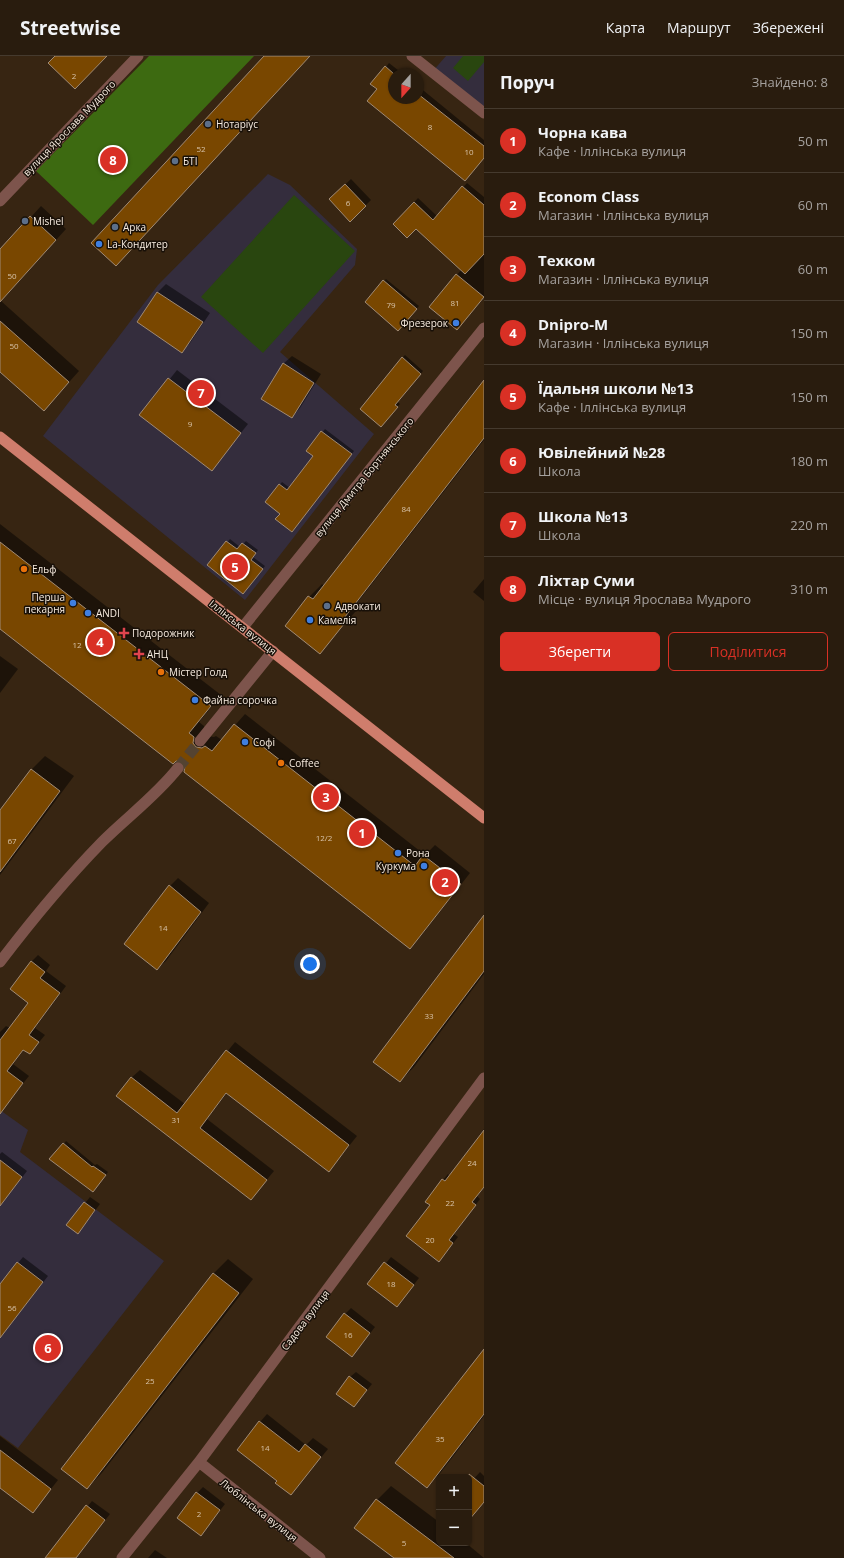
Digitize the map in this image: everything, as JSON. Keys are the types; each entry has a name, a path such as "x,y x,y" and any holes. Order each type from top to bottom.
{"main road":[{"name":"Іллінська вулиця","path":"0,437 274,651 484,818"}],"street":[{"name":"вулиця Ярослава Мудрого","path":"0,201 138,56"},
{"path":"412,56 484,113"},
{"name":"вулиця Дмитра Бортнянського","path":"243,627 484,328"},
{"path":"200,741 274,651"},
{"path":"0,962 36,914 87,858 102,842 165,785 178,768"},
{"name":"Садова вулиця","path":"122,1558 199,1462 484,1078"},
{"name":"Люблінська вулиця","path":"199,1462 320,1558"}],"shaded area":[{"path":"446,56 484,56 484,112 432,72"},
{"path":"268,174 290,185 357,249 355,265 280,352 374,434 245,600 43,436 158,285"},
{"path":"0,1110 28,1130 20,1152 164,1261 18,1448 0,1435"}],"green space":[{"path":"149,56 254,56 93,225 36,171"},
{"path":"463,56 484,56 484,62 468,81 453,68"},
{"path":"294,195 355,251 263,353 201,297"}],"building":[{"path":"55,56 107,56 75,89 48,63"},
{"path":"264,56 310,56 116,266 91,243"},
{"path":"385,66 388,69 388,104 424,104 424,99 484,146 484,158 465,181 367,101 377,89 370,84"},
{"path":"345,184 366,206 350,222 329,199"},
{"path":"462,186 484,205 484,254 465,274 416,229 407,238 393,224 414,202 433,220"},
{"path":"30,216 56,240 0,302 0,249"},
{"path":"456,274 484,297 457,330 429,307"},
{"path":"383,280 417,309 398,331 365,302"},
{"path":"157,292 203,322 182,353 137,322"},
{"path":"0,321 69,382 44,411 0,372"},
{"path":"402,357 421,374 395,405 398,407 381,427 360,409"},
{"path":"283,363 314,383 292,418 261,399"},
{"path":"168,378 241,433 212,471 139,415"},
{"path":"484,380 484,438 341,622 344,624 320,654 285,626 308,596 313,599"},
{"path":"321,431 352,454 292,532 275,519 280,514 265,502 279,484 287,490 313,456 306,451"},
{"path":"226,541 237,549 242,543 256,553 251,560 263,569 243,594 207,565"},
{"path":"0,542 211,706 189,733 194,737 193,743 196,747 202,748 205,746 212,751 234,724 415,866 423,855 461,884 410,949 184,772 185,766 182,762 176,761 173,764 0,629"},
{"path":"31,769 60,791 0,872 0,810"},
{"path":"169,885 201,912 157,970 124,944"},
{"path":"484,915 484,971 400,1082 373,1062"},
{"path":"31,961 45,972 40,978 60,993 29,1035 39,1042 30,1054 23,1050 7,1071 23,1083 0,1114 0,1040 28,1003 10,989"},
{"path":"226,1050 349,1145 329,1172 226,1093 200,1128 267,1180 251,1200 116,1096 131,1077 177,1113"},
{"path":"484,1130 484,1187 472,1202 476,1205 449,1240 453,1243 439,1262 406,1236 430,1205 425,1202 442,1179 445,1181"},
{"path":"63,1143 92,1167 93,1166 106,1175 93,1192 49,1159"},
{"path":"0,1160 22,1177 0,1206"},
{"path":"84,1202 95,1210 78,1234 66,1225"},
{"path":"17,1262 43,1282 0,1338 0,1284"},
{"path":"384,1262 414,1285 397,1307 367,1284"},
{"path":"213,1273 239,1293 87,1489 61,1469"},
{"path":"344,1313 370,1333 352,1357 326,1337"},
{"path":"484,1349 484,1414 438,1474 436,1474 436,1476 427,1488 395,1463"},
{"path":"349,1376 367,1390 354,1407 336,1394"},
{"path":"259,1421 299,1452 305,1444 321,1457 291,1495 275,1483 277,1481 237,1450"},
{"path":"0,1450 51,1489 33,1513 0,1488"},
{"path":"472,1476 484,1486 484,1502 472,1516"},
{"path":"196,1492 220,1510 201,1536 177,1518"},
{"path":"376,1499 436,1544 436,1546 454,1558 394,1558 354,1528"},
{"path":"86,1505 105,1520 76,1558 45,1558"}],"tunnel":[{"path":"178,768 200,741"}],"place":[{"name":"Нотаріус","path":"208,124"},
{"name":"Ліхтар Суми","path":"113,160"},
{"name":"БТІ","path":"175,161"},
{"name":"Mishel","path":"25,221"},
{"name":"Арка","path":"115,227"},
{"name":"La-Кондитер","path":"99,244"},
{"name":"Фрезерок","path":"456,323"},
{"name":"Школа №13","path":"201,393"},
{"name":"Їдальня школи №13","path":"235,567"},
{"name":"Ельф","path":"24,569"},
{"name":"Перша пекарня","path":"73,603"},
{"name":"Адвокати","path":"327,606"},
{"name":"ANDI","path":"88,613"},
{"name":"Камелія","path":"310,620"},
{"name":"Подорожник","path":"124,633"},
{"name":"Dnipro-M","path":"100,642"},
{"name":"АНЦ","path":"139,654"},
{"name":"Містер Голд","path":"161,672"},
{"name":"Файна сорочка","path":"195,700"},
{"name":"Софі","path":"245,742"},
{"name":"Coffee","path":"281,763"},
{"name":"Техком","path":"326,797"},
{"name":"Чорна кава","path":"362,833"},
{"name":"Рона","path":"398,853"},
{"name":"Куркума","path":"424,866"},
{"name":"Econom Class","path":"445,882"},
{"name":"Ювілейний №28","path":"48,1348"}]}
